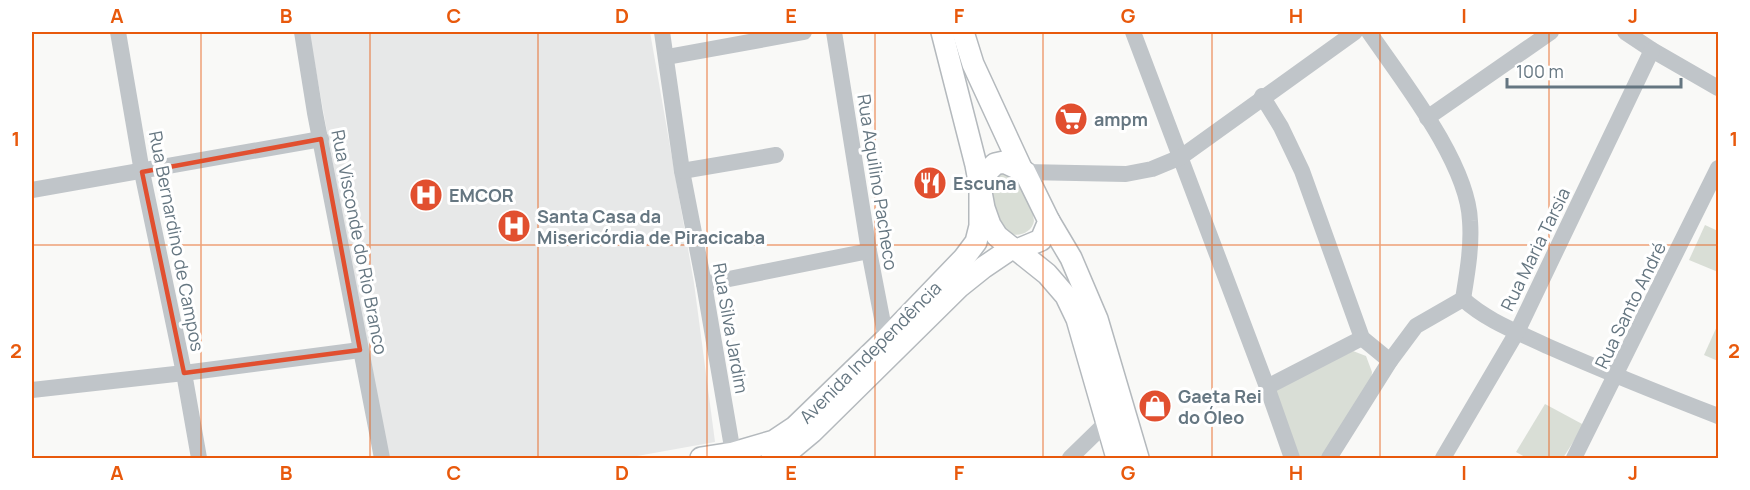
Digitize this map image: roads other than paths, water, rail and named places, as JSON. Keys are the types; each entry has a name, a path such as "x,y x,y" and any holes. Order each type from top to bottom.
{"main road":[{"name":"Avenida Independência","path":"701,459 733,453 774,441 795,427 886,339 964,258 976,242 980,226 980,184 942,32"},
{"path":"963,32 973,64 1049,221 1071,258 1097,318 1138,459"},
{"path":"1024,171 1004,162 995,164 980,184 990,225 997,236 1047,274 1066,296 1077,319 1117,459"},
{"path":"1015,249 1041,240 1049,221"},
{"name":"Avenida Independência","path":"772,459 788,452 812,432 959,287 984,267 1015,249"}],"street":[{"name":"Rua Bernardino de Campos","path":"118,32 142,172 184,373 199,459"},
{"name":"Rua Visconde do Rio Branco","path":"302,32 315,112 382,459"},
{"name":"Rua Silva Jardim","path":"662,32 682,171 733,453"},
{"path":"667,57 804,32"},
{"name":"Rua Aquilino Pacheco","path":"834,32 869,251 886,339"},
{"path":"1133,32 1292,459"},
{"path":"1024,171 1126,174 1152,169 1181,157 1355,32"},
{"path":"1329,459 1390,361 1416,327 1463,299 1469,266 1470,219 1461,177 1427,118 1369,32"},
{"path":"1427,118 1551,32"},
{"path":"1625,32 1719,88"},
{"name":"Rua Maria Tarsia","path":"1443,459 1517,332 1652,50"},
{"path":"1263,96 1302,171 1362,338 1390,361"},
{"path":"32,190 321,139"},
{"path":"682,171 776,154"},
{"name":"Rua Santo André","path":"1574,459 1719,168"},
{"path":"704,284 869,251"},
{"path":"1463,299 1478,313 1517,332 1616,377 1719,416"},
{"path":"1267,387 1362,338"},
{"path":"32,390 360,350"},
{"path":"1070,459 1107,422"}],"place":[{"name":"ampm","path":"1071,119"},
{"name":"Escuna","path":"930,183"},
{"name":"EMCOR","path":"426,195"},
{"name":"Santa Casa da Misericórdia de Piracicaba","path":"514,226"},
{"name":"Gaeta Rei do Óleo","path":"1155,406"}]}
